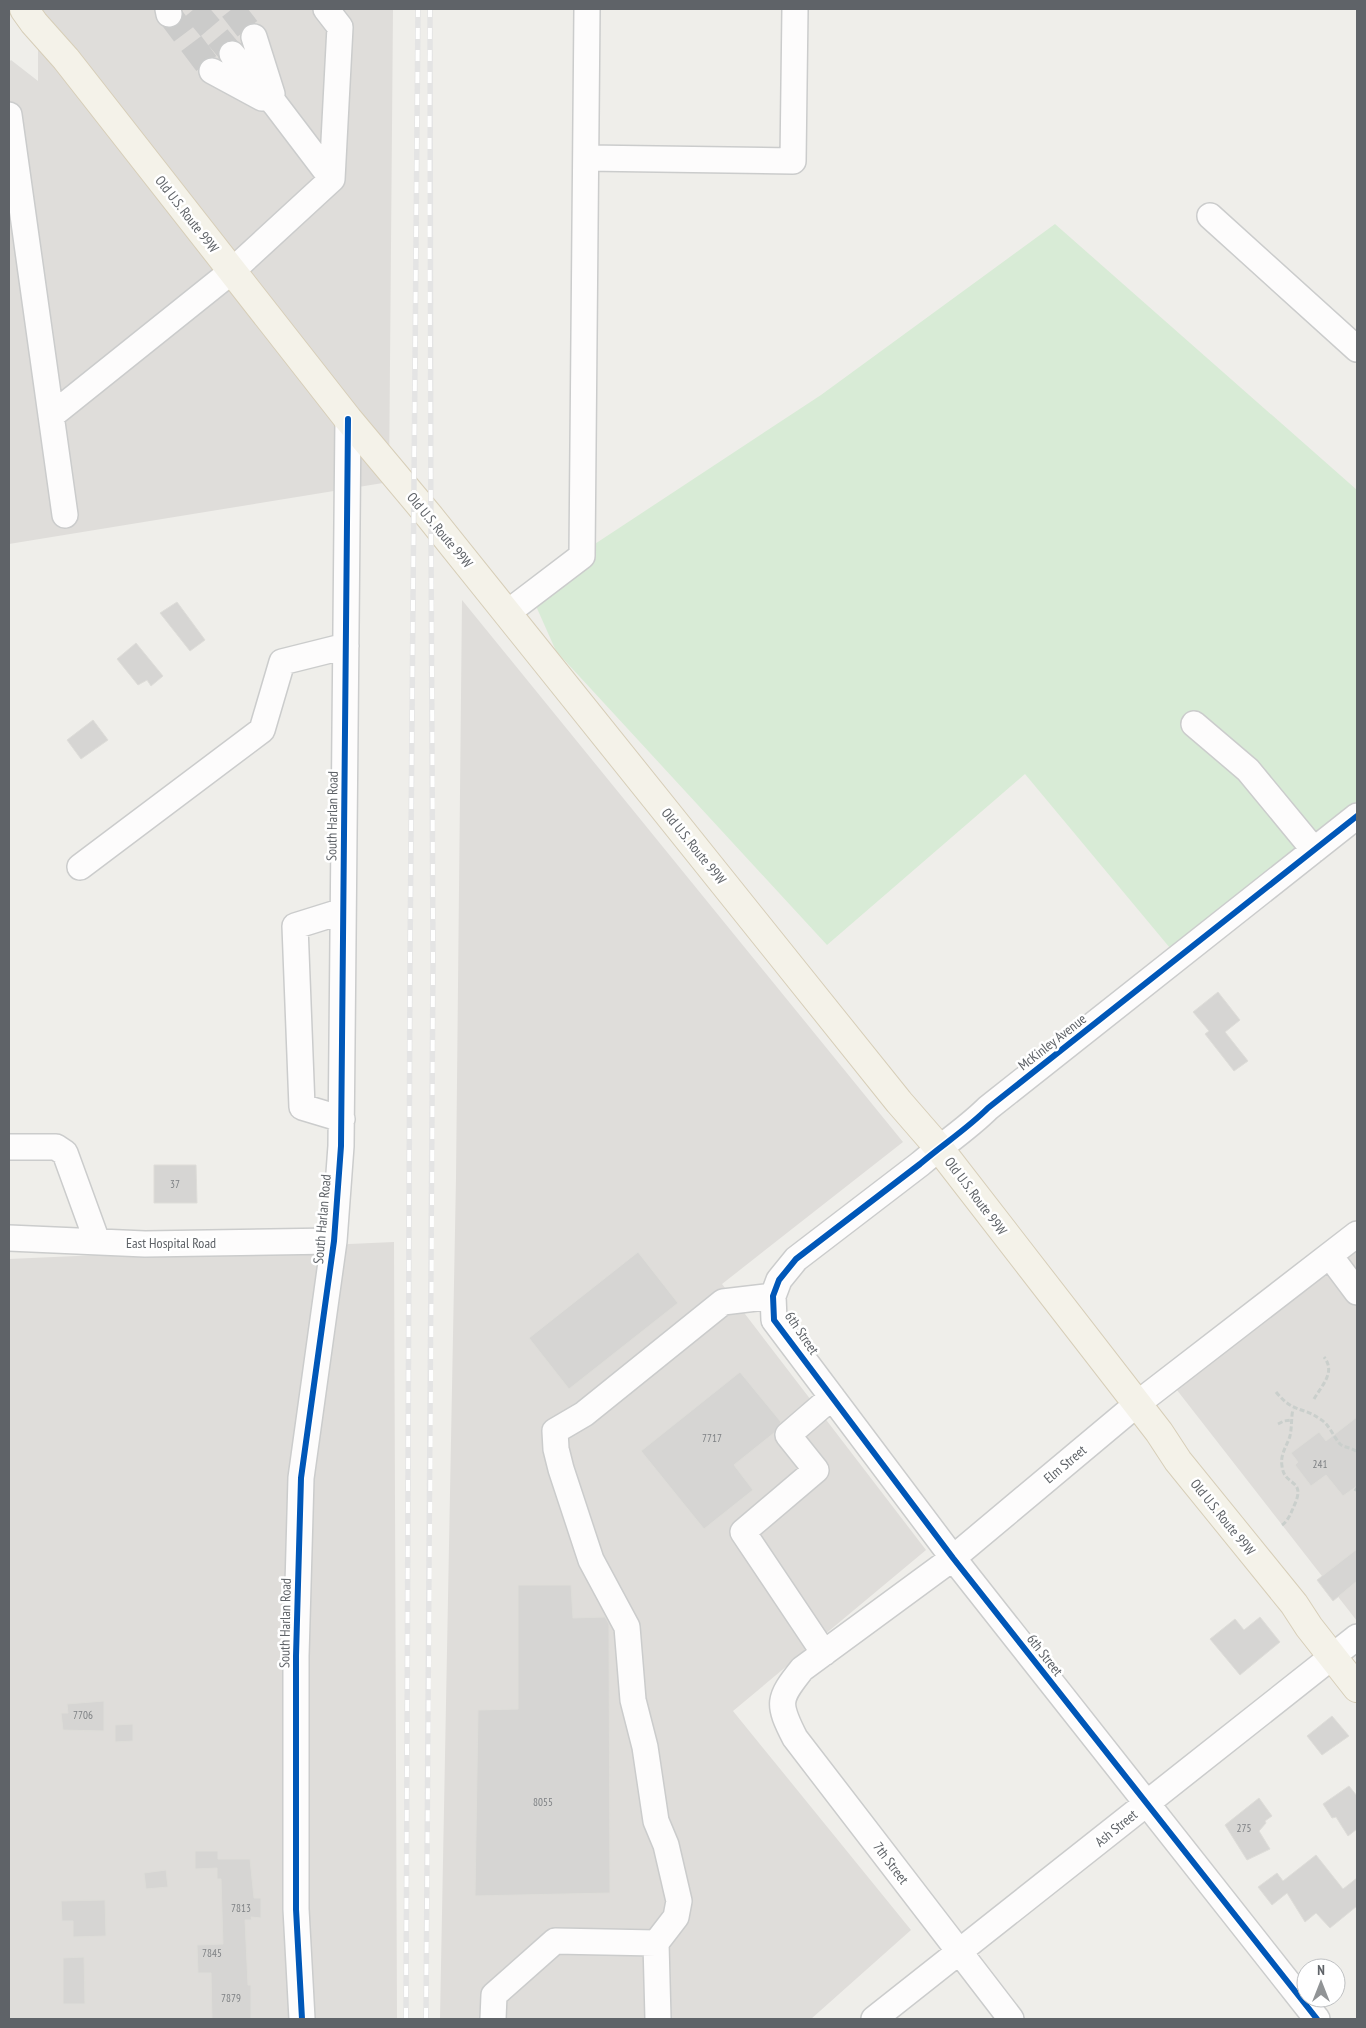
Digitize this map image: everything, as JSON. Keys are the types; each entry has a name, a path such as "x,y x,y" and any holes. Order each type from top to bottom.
{"main road":[{"name":"Old U.S. Route 99W","path":"23,14 66,60 348,419 430,517 898,1102 939,1148 1159,1432 1178,1461 1294,1604 1309,1628 1357,1688"}],"street":[{"path":"51,416 232,271 332,179 340,27 326,9"},
{"path":"507,613 582,556 587,9"},
{"path":"586,158 793,161 795,9"},
{"path":"254,37 275,104"},
{"path":"232,54 275,104 332,179"},
{"path":"212,71 275,104"},
{"path":"9,115 65,516"},
{"path":"1210,216 1357,349"},
{"name":"South Harlan Road","path":"302,2019 296,1909 296,1656 301,1478 334,1242 342,1119 348,419"},
{"path":"80,867 262,730 282,662 346,646"},
{"path":"1194,724 1248,770 1314,850"},
{"name":"McKinley Avenue","path":"773,1296 779,1280 796,1259 968,1127 988,1108 1357,816"},
{"path":"342,1119 302,1107 295,926 343,912"},
{"path":"9,1147 56,1147 65,1153 97,1242"},
{"name":"Elm Street","path":"782,1701 785,1691 802,1670 952,1558 1137,1404 1357,1234"},
{"name":"East Hospital Road","path":"9,1238 145,1244 334,1242"},
{"path":"1330,1256 1357,1292"},
{"path":"658,2019 656,1943 676,1917 679,1901 666,1845 656,1821 645,1747 633,1700 627,1628 591,1560 561,1470 556,1449 555,1431 584,1414 723,1302 773,1296"},
{"name":"6th Street","path":"773,1296 774,1320 952,1558 1318,2019"},
{"path":"824,1653 743,1532 816,1470 788,1435 832,1397"},
{"name":"Ash Street","path":"890,2019 962,1957 1335,1660 1357,1637"},
{"name":"7th Street","path":"782,1701 785,1719 795,1738 1011,2019"},
{"path":"493,2019 494,1995 555,1941 656,1943"},
{"name":"Ash Street","path":"874,2019 962,1957"}],"path":[{"path":"1314,1399 1329,1372 1329,1365 1324,1357"},
{"path":"1276,1392 1284,1402 1319,1418 1341,1446 1355,1449 1357,1452"},
{"path":"1282,1526 1290,1516 1299,1494 1299,1490 1287,1477 1282,1467 1294,1408"},
{"path":"1278,1424 1291,1420"}],"shaded area":[{"path":"38,9 393,9 389,482 9,544 9,62 11,60 38,81"},
{"path":"462,600 903,1142 722,1284 926,1550 733,1711 911,1930 811,2019 440,2019 456,1178"},
{"path":"1357,1228 1357,1621 1166,1376"},
{"path":"394,1242 397,2019 9,2019 9,1259"}],"green space":[{"path":"1055,224 1357,490 1357,801 1170,948 1025,774 827,945 556,651 528,588 821,395"}],"building":[{"path":"177,602 205,640 190,651 160,613"},
{"path":"136,643 163,676 151,686 147,680 138,685 117,659"},
{"path":"93,720 108,740 81,759 67,740"},
{"path":"1218,992 1240,1020 1225,1032 1248,1061 1234,1071 1205,1034 1209,1031 1193,1012"},
{"path":"154,1165 196,1165 197,1203 154,1203"},
{"path":"638,1252 678,1303 569,1389 529,1338"},
{"path":"740,1372 781,1422 774,1433 734,1465 753,1490 704,1529 641,1451"},
{"path":"1357,1417 1357,1486 1343,1496 1326,1475 1311,1486 1295,1465 1298,1462 1291,1453 1319,1432 1326,1441"},
{"path":"1357,1549 1357,1581 1333,1601 1317,1580"},
{"path":"518,1585 571,1585 573,1618 605,1617 609,1624 610,1893 475,1896 478,1710 518,1709"},
{"path":"1260,1617 1280,1642 1240,1675 1210,1639 1235,1619 1244,1630"},
{"path":"104,1701 104,1731 63,1730 61,1713 68,1713 67,1704"},
{"path":"1332,1716 1349,1736 1322,1755 1307,1736"},
{"path":"133,1724 133,1741 115,1742 115,1725"},
{"path":"1349,1786 1357,1796 1357,1829 1348,1836 1336,1817 1332,1818 1323,1804"},
{"path":"1259,1798 1272,1816 1265,1821 1266,1823 1259,1831 1270,1849 1247,1860 1225,1825"},
{"path":"195,1851 218,1851 218,1859 250,1859 254,1898 261,1898 261,1918 251,1917 252,1920 245,1920 248,1985 251,1985 251,2019 212,2019 211,1973 198,1973 197,1945 223,1944 221,1879 217,1879 217,1868 195,1869"},
{"path":"1316,1855 1343,1889 1357,1878 1357,1906 1330,1928 1316,1913 1305,1922 1287,1893 1272,1905 1258,1887 1277,1873 1283,1881"},
{"path":"166,1870 168,1887 146,1889 144,1873"},
{"path":"105,1900 106,1936 73,1937 73,1921 62,1921 61,1901"},
{"path":"84,1957 85,2004 63,2004 63,1958"}],"tunnel":[{"path":"194,9 232,54"},
{"path":"232,9 254,37"},
{"path":"169,14 212,71"}],"railway":[{"path":"406,2019 410,956 418,9"},
{"path":"426,2019 433,958 430,9"}],"cycle path":[{"path":"302,2019 296,1909 296,1656 301,1478 334,1241 341,1146 348,419"},
{"path":"1317,2019 953,1558 774,1320 773,1296 779,1280 796,1259 972,1123 988,1108 1357,816"}]}
